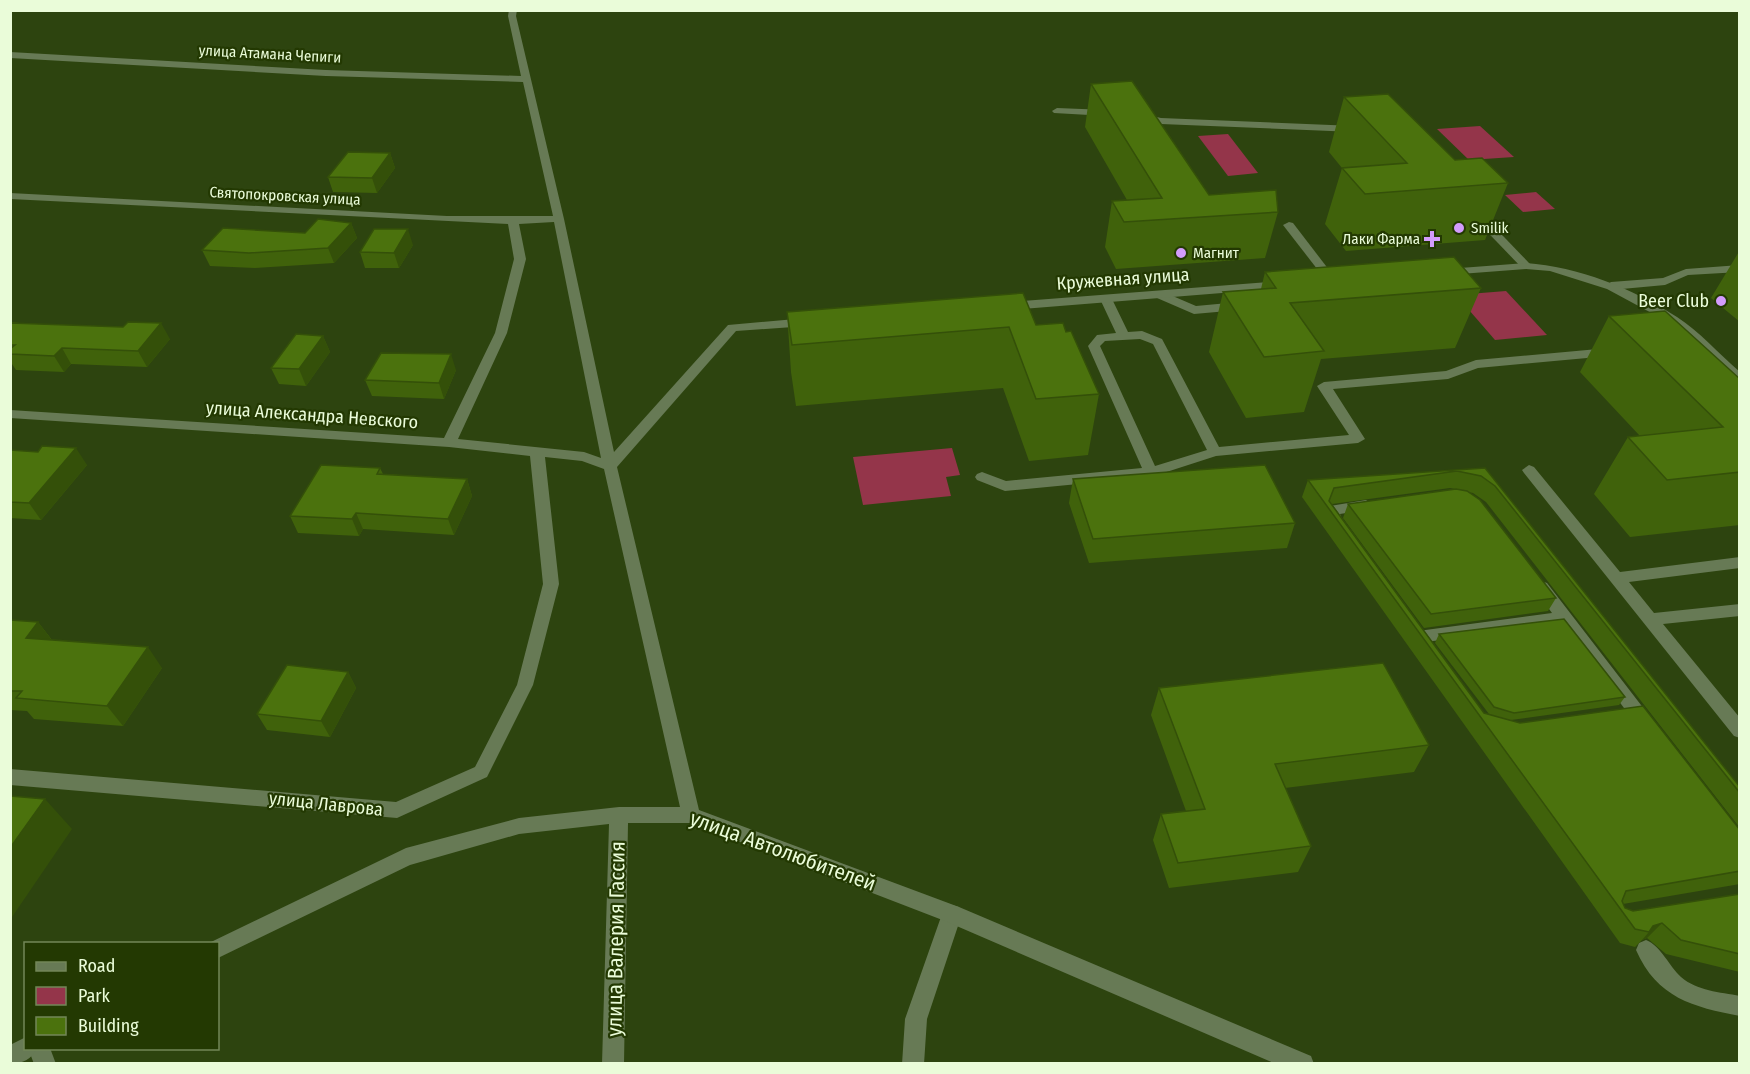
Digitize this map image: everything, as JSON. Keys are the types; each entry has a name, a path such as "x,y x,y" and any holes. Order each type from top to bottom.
{"street":[{"path":"513,10 512,16 559,219 610,466 691,815"},
{"name":"улица Атамана Чепиги","path":"10,55 326,73 528,79"},
{"path":"1057,111 1125,114 1161,122 1366,130"},
{"name":"Святопокровская улица","path":"10,196 513,221 559,219"},
{"path":"1470,208 1526,266"},
{"path":"449,443 501,333 520,259 513,221"},
{"path":"1288,225 1332,281"},
{"path":"1437,273 1526,266 1551,268 1611,286 1674,320 1740,379"},
{"path":"1611,286 1665,281 1686,272 1740,268"},
{"name":"Кружевная улица","path":"994,308 1298,284"},
{"path":"1161,295 1194,310 1253,305"},
{"path":"1106,299 1124,337"},
{"path":"610,466 732,328 815,321"},
{"path":"1151,472 1094,346 1101,338 1142,335 1158,342 1215,452"},
{"path":"1678,346 1701,343"},
{"path":"982,477 1005,486 1151,472 1215,452 1358,439 1324,386 1448,375 1476,364 1621,351"},
{"name":"улица Александра Невского","path":"10,414 449,443 584,457 610,466"},
{"name":"улица Лаврова","path":"10,777 397,810 481,772 525,685 551,584 537,452"},
{"path":"1529,470 1740,730"},
{"path":"1350,544 1332,516 1335,510 1385,503"},
{"path":"1617,578 1740,562"},
{"path":"1529,572 1657,739"},
{"path":"1651,619 1740,610"},
{"path":"1432,656 1415,632 1564,618"},
{"path":"1614,715 1636,712"},
{"name":"улица Автолюбителей","path":"219,949 406,857 519,826 619,815 691,815 952,914 1303,1064"},
{"name":"улица Валерия Гассия","path":"613,1064 619,815"},
{"path":"913,1064 915,1020 952,914"},
{"path":"1646,950 1668,981 1682,993 1740,1006"},
{"path":"10,1057 24,1049"}],"green space":[{"path":"1480,126 1514,157 1469,160 1437,129"},
{"path":"1228,134 1258,173 1228,176 1198,136"},
{"path":"1536,192 1555,209 1523,212 1505,195"},
{"path":"1506,291 1547,335 1495,340 1456,295"},
{"path":"952,448 960,475 946,477 951,496 863,505 853,457"}],"building":[{"path":"1132,81 1209,195 1276,190 1278,212 1124,222 1112,201 1162,198 1091,84"},
{"path":"1388,94 1455,160 1482,158 1508,183 1365,194 1342,168 1407,163 1344,97"},
{"path":"348,152 390,153 372,178 328,177"},
{"path":"318,219 351,223 328,248 249,253 202,250 223,228 305,233"},
{"path":"374,229 408,229 394,253 360,252"},
{"path":"1454,257 1481,288 1290,303 1324,351 1264,357 1223,292 1276,288 1265,272"},
{"path":"1023,293 1036,325 1063,323 1066,332 1071,331 1099,394 1036,399 1009,327 792,345 787,312"},
{"path":"1665,311 1740,379 1740,472 1667,480 1628,437 1723,427 1609,316"},
{"path":"128,322 161,323 138,351 62,348 54,356 10,354 10,349 15,345 10,345 10,323 123,327"},
{"path":"296,334 323,336 299,369 271,368"},
{"path":"381,353 451,354 439,383 365,380"},
{"path":"42,446 76,448 29,503 10,502 10,450 38,452"},
{"path":"321,465 380,468 377,474 467,479 448,519 356,513 352,519 290,516"},
{"path":"1265,465 1295,523 1093,539 1073,479"},
{"path":"1485,468 1740,787 1740,793 1495,486 1481,476 1457,471 1334,488 1329,501 1484,713 1520,723 1643,706 1740,830 1740,871 1626,891 1622,901 1625,908 1633,911 1740,894 1740,954 1681,940 1662,923 1653,926 1649,932 1635,929 1308,480"},
{"path":"1456,489 1467,491 1480,500 1556,598 1431,614 1348,504"},
{"path":"1564,619 1625,697 1514,713 1494,707 1439,634"},
{"path":"10,620 38,622 26,638 148,647 107,706 16,698 22,691 10,691"},
{"path":"1383,663 1429,745 1275,764 1311,846 1178,863 1161,814 1205,809 1159,688"},
{"path":"287,665 348,672 321,721 257,714"},
{"path":"10,796 45,799 10,848"}],"place":[{"name":"Smilik","path":"1459,228"},
{"name":"Лаки Фарма","path":"1432,239"},
{"name":"Магнит","path":"1181,253"},
{"name":"Beer Club","path":"1721,301"}]}
